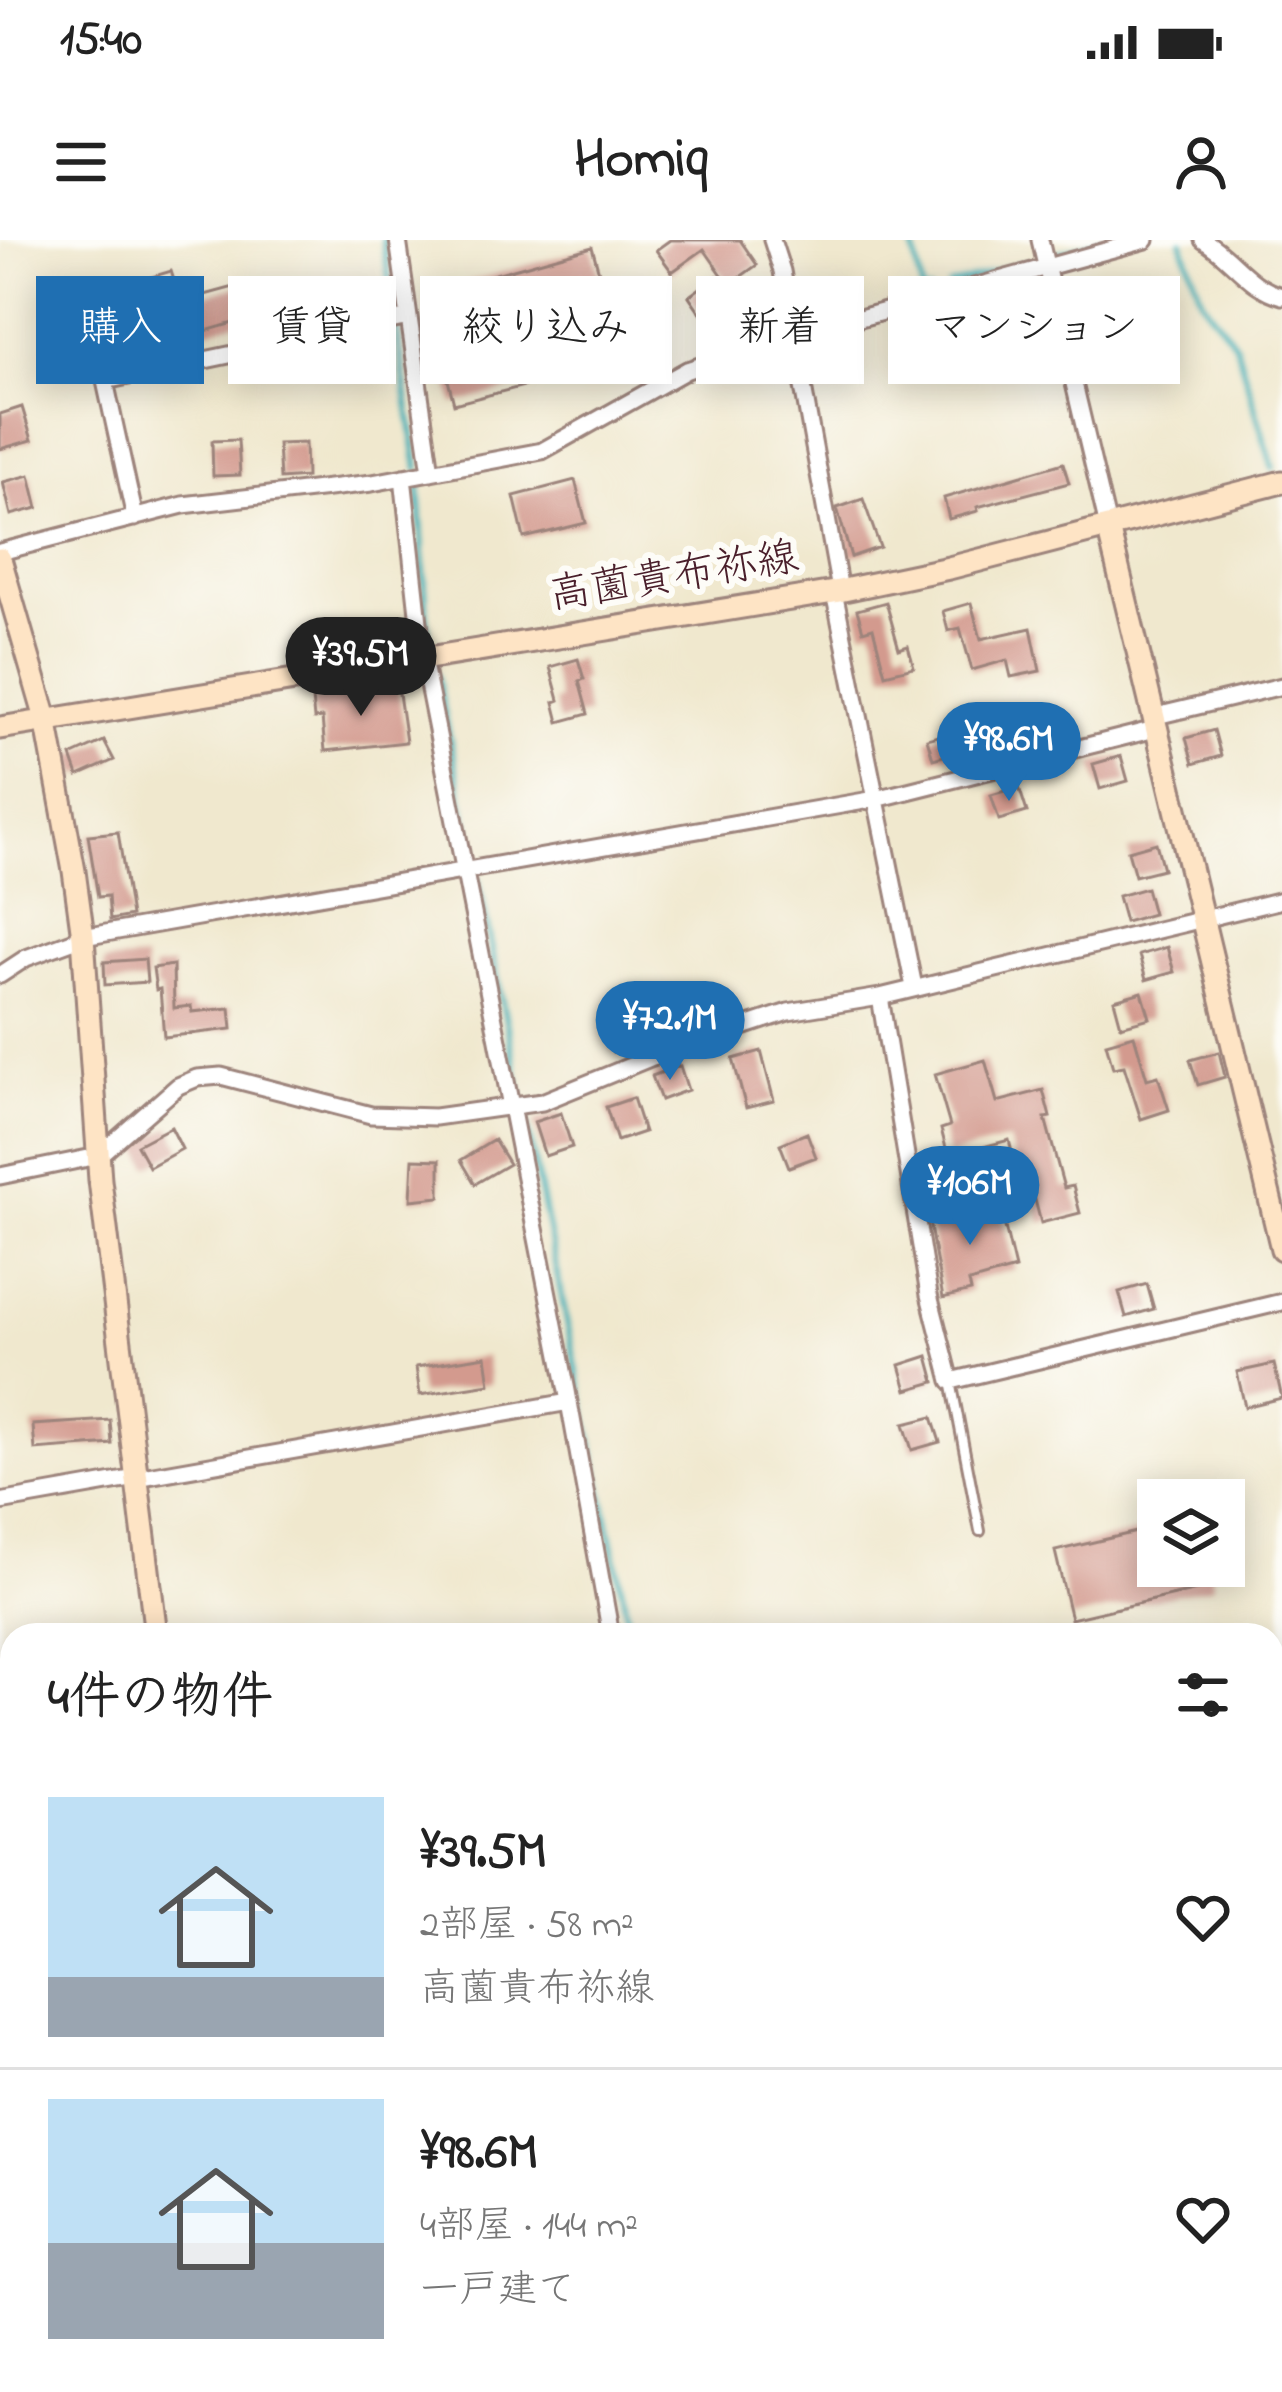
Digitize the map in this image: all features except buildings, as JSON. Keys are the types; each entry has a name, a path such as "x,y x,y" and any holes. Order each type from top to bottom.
{"street":[{"path":"398,240 400,319 431,472"},
{"path":"772,240 780,276"},
{"path":"1040,240 1282,1249"},
{"path":"864,316 1146,240"},
{"path":"1203,240 1222,251 1258,288 1282,296"},
{"path":"135,518 105,381 400,319"},
{"path":"155,1623 98,1156 83,937 46,719 1,564 183,506 403,477 542,451 696,367"},
{"path":"802,384 914,987"},
{"path":"403,477 423,659 608,1623"},
{"name":"高薗貴布祢線","path":"0,728 837,591 949,568 1282,482"},
{"path":"0,975 26,958 83,937 876,799 1282,686"},
{"path":"0,1176 98,1156 178,1086 197,1078 221,1076 371,1115 435,1117 542,1102 650,1058 788,1012 880,997 1282,900"},
{"path":"880,997 929,1295 951,1382 1282,1302"},
{"path":"0,1502 569,1402"}],"lane":[{"path":"951,1382 980,1531"}],"waterway":[{"path":"383,240 418,469"},
{"path":"912,240 919,276"},
{"path":"1057,253 1106,240"},
{"path":"1182,242 1202,300 1236,345 1273,468"},
{"path":"982,276 1028,262"},
{"path":"419,484 428,638"},
{"path":"437,676 474,860"},
{"path":"478,880 521,1097"},
{"path":"525,1117 629,1623"}]}
